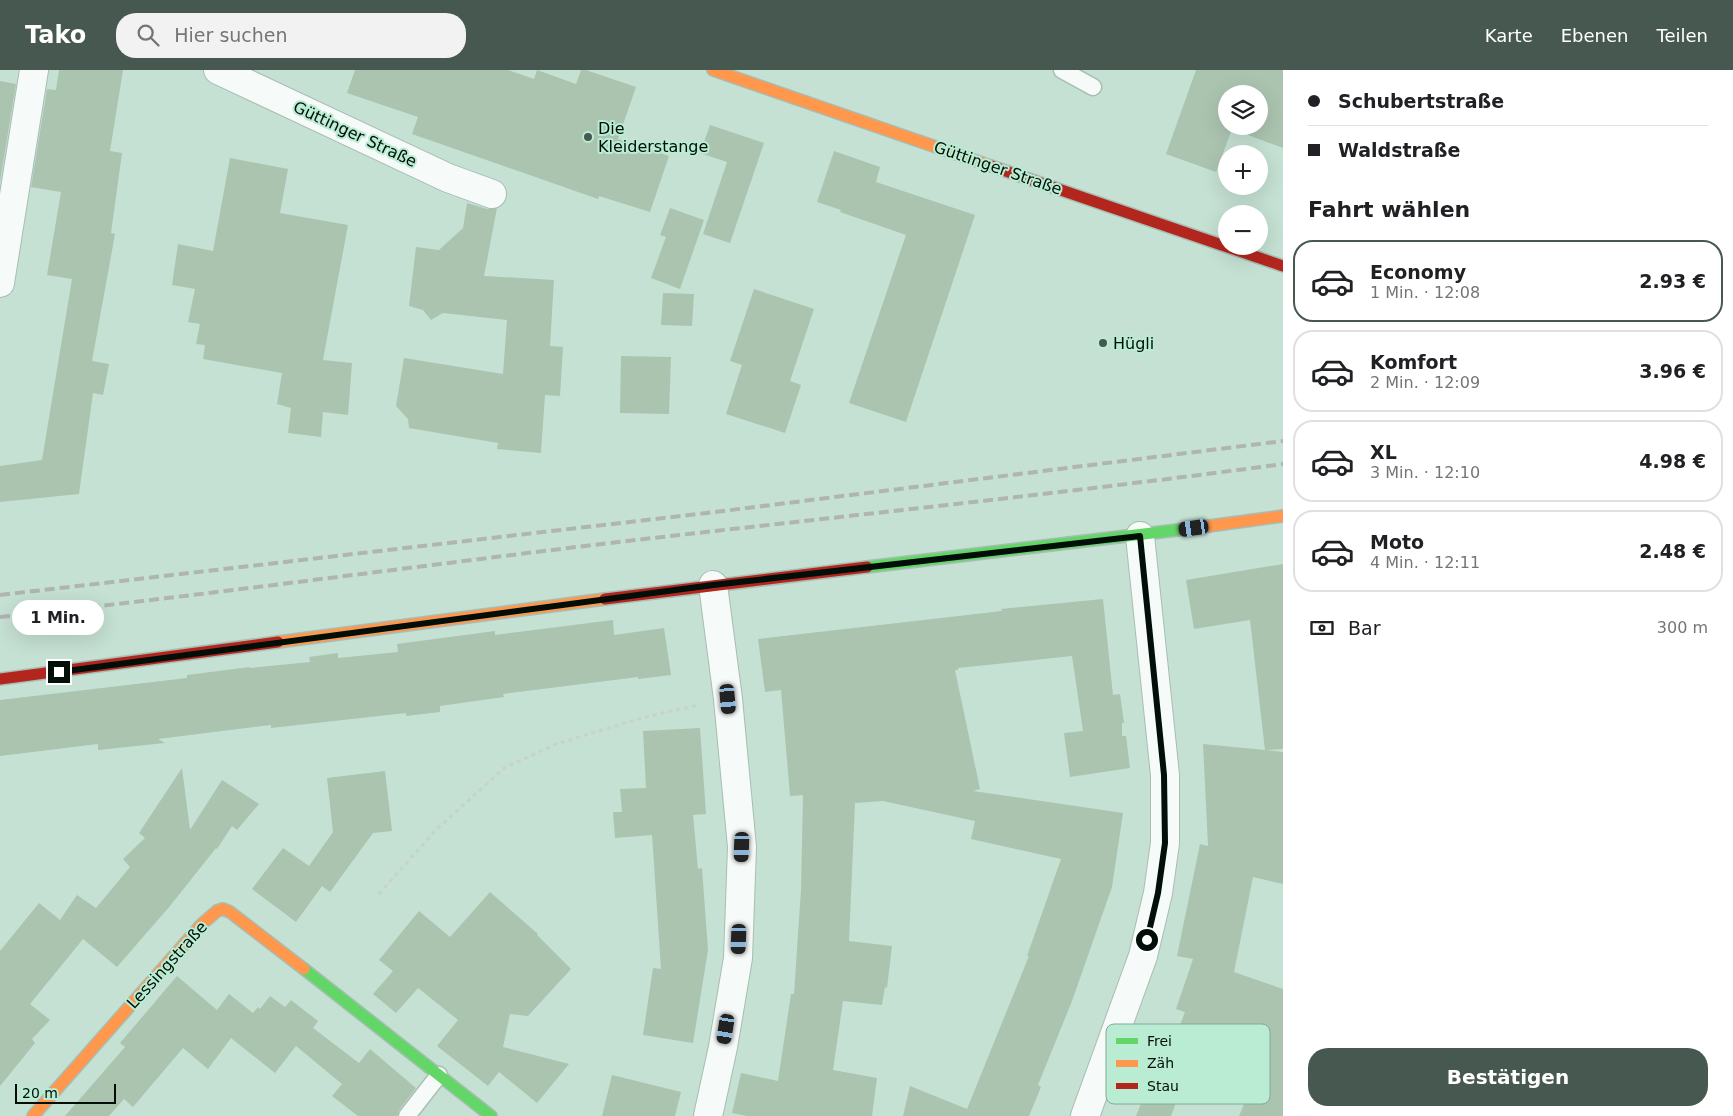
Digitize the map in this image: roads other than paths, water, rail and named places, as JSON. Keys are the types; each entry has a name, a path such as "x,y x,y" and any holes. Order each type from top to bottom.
{"street":[{"path":"0,283 34,70"},
{"name":"Güttinger Straße","path":"218,70 448,178 492,194"},
{"name":"Güttinger Straße","path":"713,70 1283,266"},
{"path":"0,679 713,585 1140,536 1283,516"},
{"path":"1118,1024 1143,956 1158,893 1165,843 1164,775 1140,536"},
{"path":"708,1116 724,1047 738,958 742,847 728,699 713,585"},
{"name":"Lessingstraße","path":"33,1116 203,924 223,909 237,916 491,1116"},
{"path":"1085,1116 1106,1058"}],"lane":[{"path":"1062,70 1093,87"},
{"path":"407,1116 439,1075"}],"railway":[{"path":"0,595 707,513 1283,441"},
{"path":"0,617 1283,464"}],"place":[{"name":"Die Kleiderstange","path":"588,137"},
{"name":"Hügli","path":"1103,343"}]}
